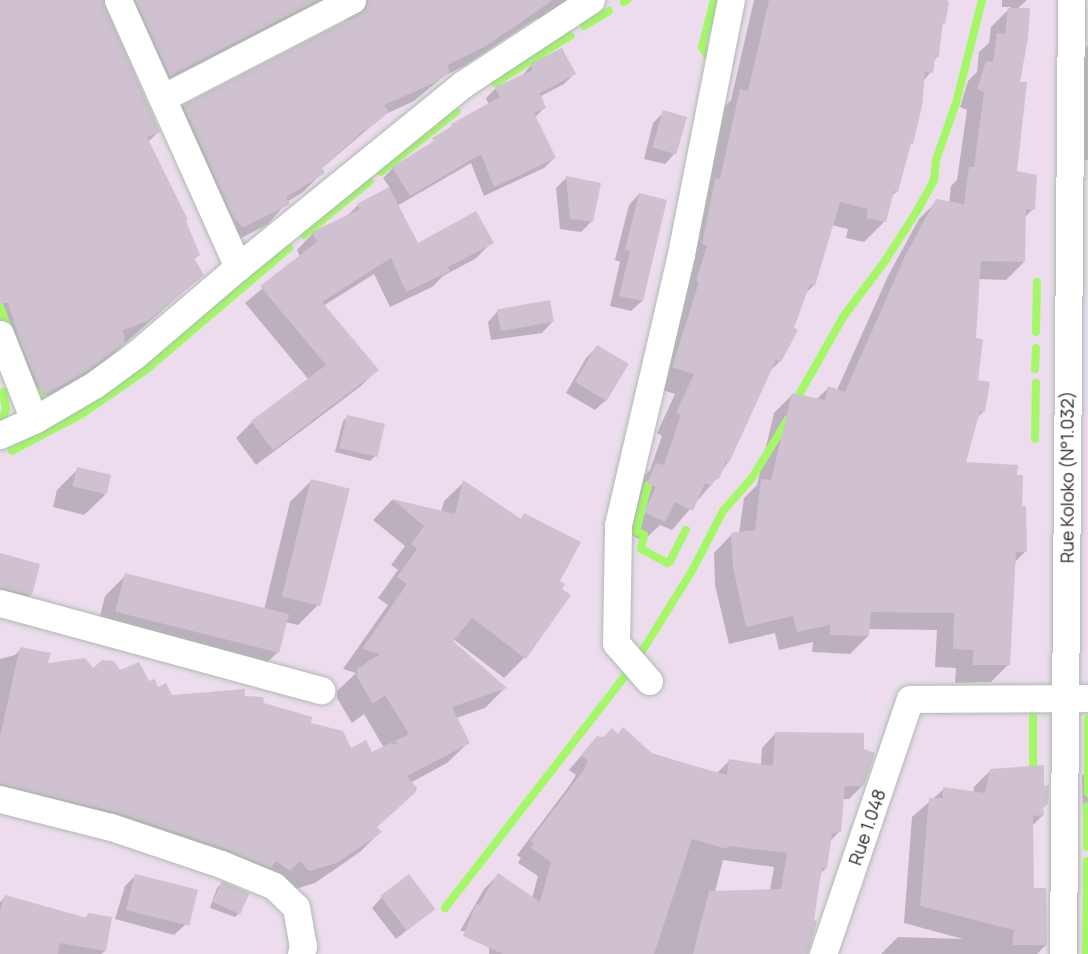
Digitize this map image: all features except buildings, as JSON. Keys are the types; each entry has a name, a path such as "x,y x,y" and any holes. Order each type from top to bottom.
{"street":[{"path":"118,0 238,267"},
{"path":"162,98 352,0"},
{"path":"0,435 34,420 94,385 135,355 238,267 463,84 591,0"},
{"path":"649,681 616,644 618,525 681,254 731,0"},
{"name":"Rue Koloko (N°1.032)","path":"1063,954 1077,698 1078,257 1071,0"},
{"path":"0,334 34,420"},
{"path":"0,603 321,690"},
{"name":"Rue 1.048","path":"823,954 910,699 1077,698"},
{"path":"0,799 111,827 221,864 274,886 296,907 303,946 301,954"}],"waterway":[{"path":"712,63 702,47 714,0"},
{"path":"795,402 843,317 885,261 934,180 936,160 956,103 982,0"},
{"path":"584,26 609,11"},
{"path":"495,83 570,36"},
{"path":"381,172 457,111"},
{"path":"304,235 370,181"},
{"path":"12,451 82,414 146,370 289,248"},
{"path":"1036,332 1037,282"},
{"path":"0,307 9,331"},
{"path":"1035,369 1036,348"},
{"path":"1035,439 1036,383"},
{"path":"31,388 43,395"},
{"path":"0,424 6,409 3,392"},
{"path":"641,653 693,569 723,511 752,478 788,419"},
{"path":"648,485 636,531 644,535 641,549 667,563 686,530"},
{"path":"445,908 627,673"},
{"path":"1033,703 1033,775"},
{"path":"1088,719 1088,793"},
{"path":"1087,806 1087,847"},
{"path":"1086,954 1087,861"}]}
